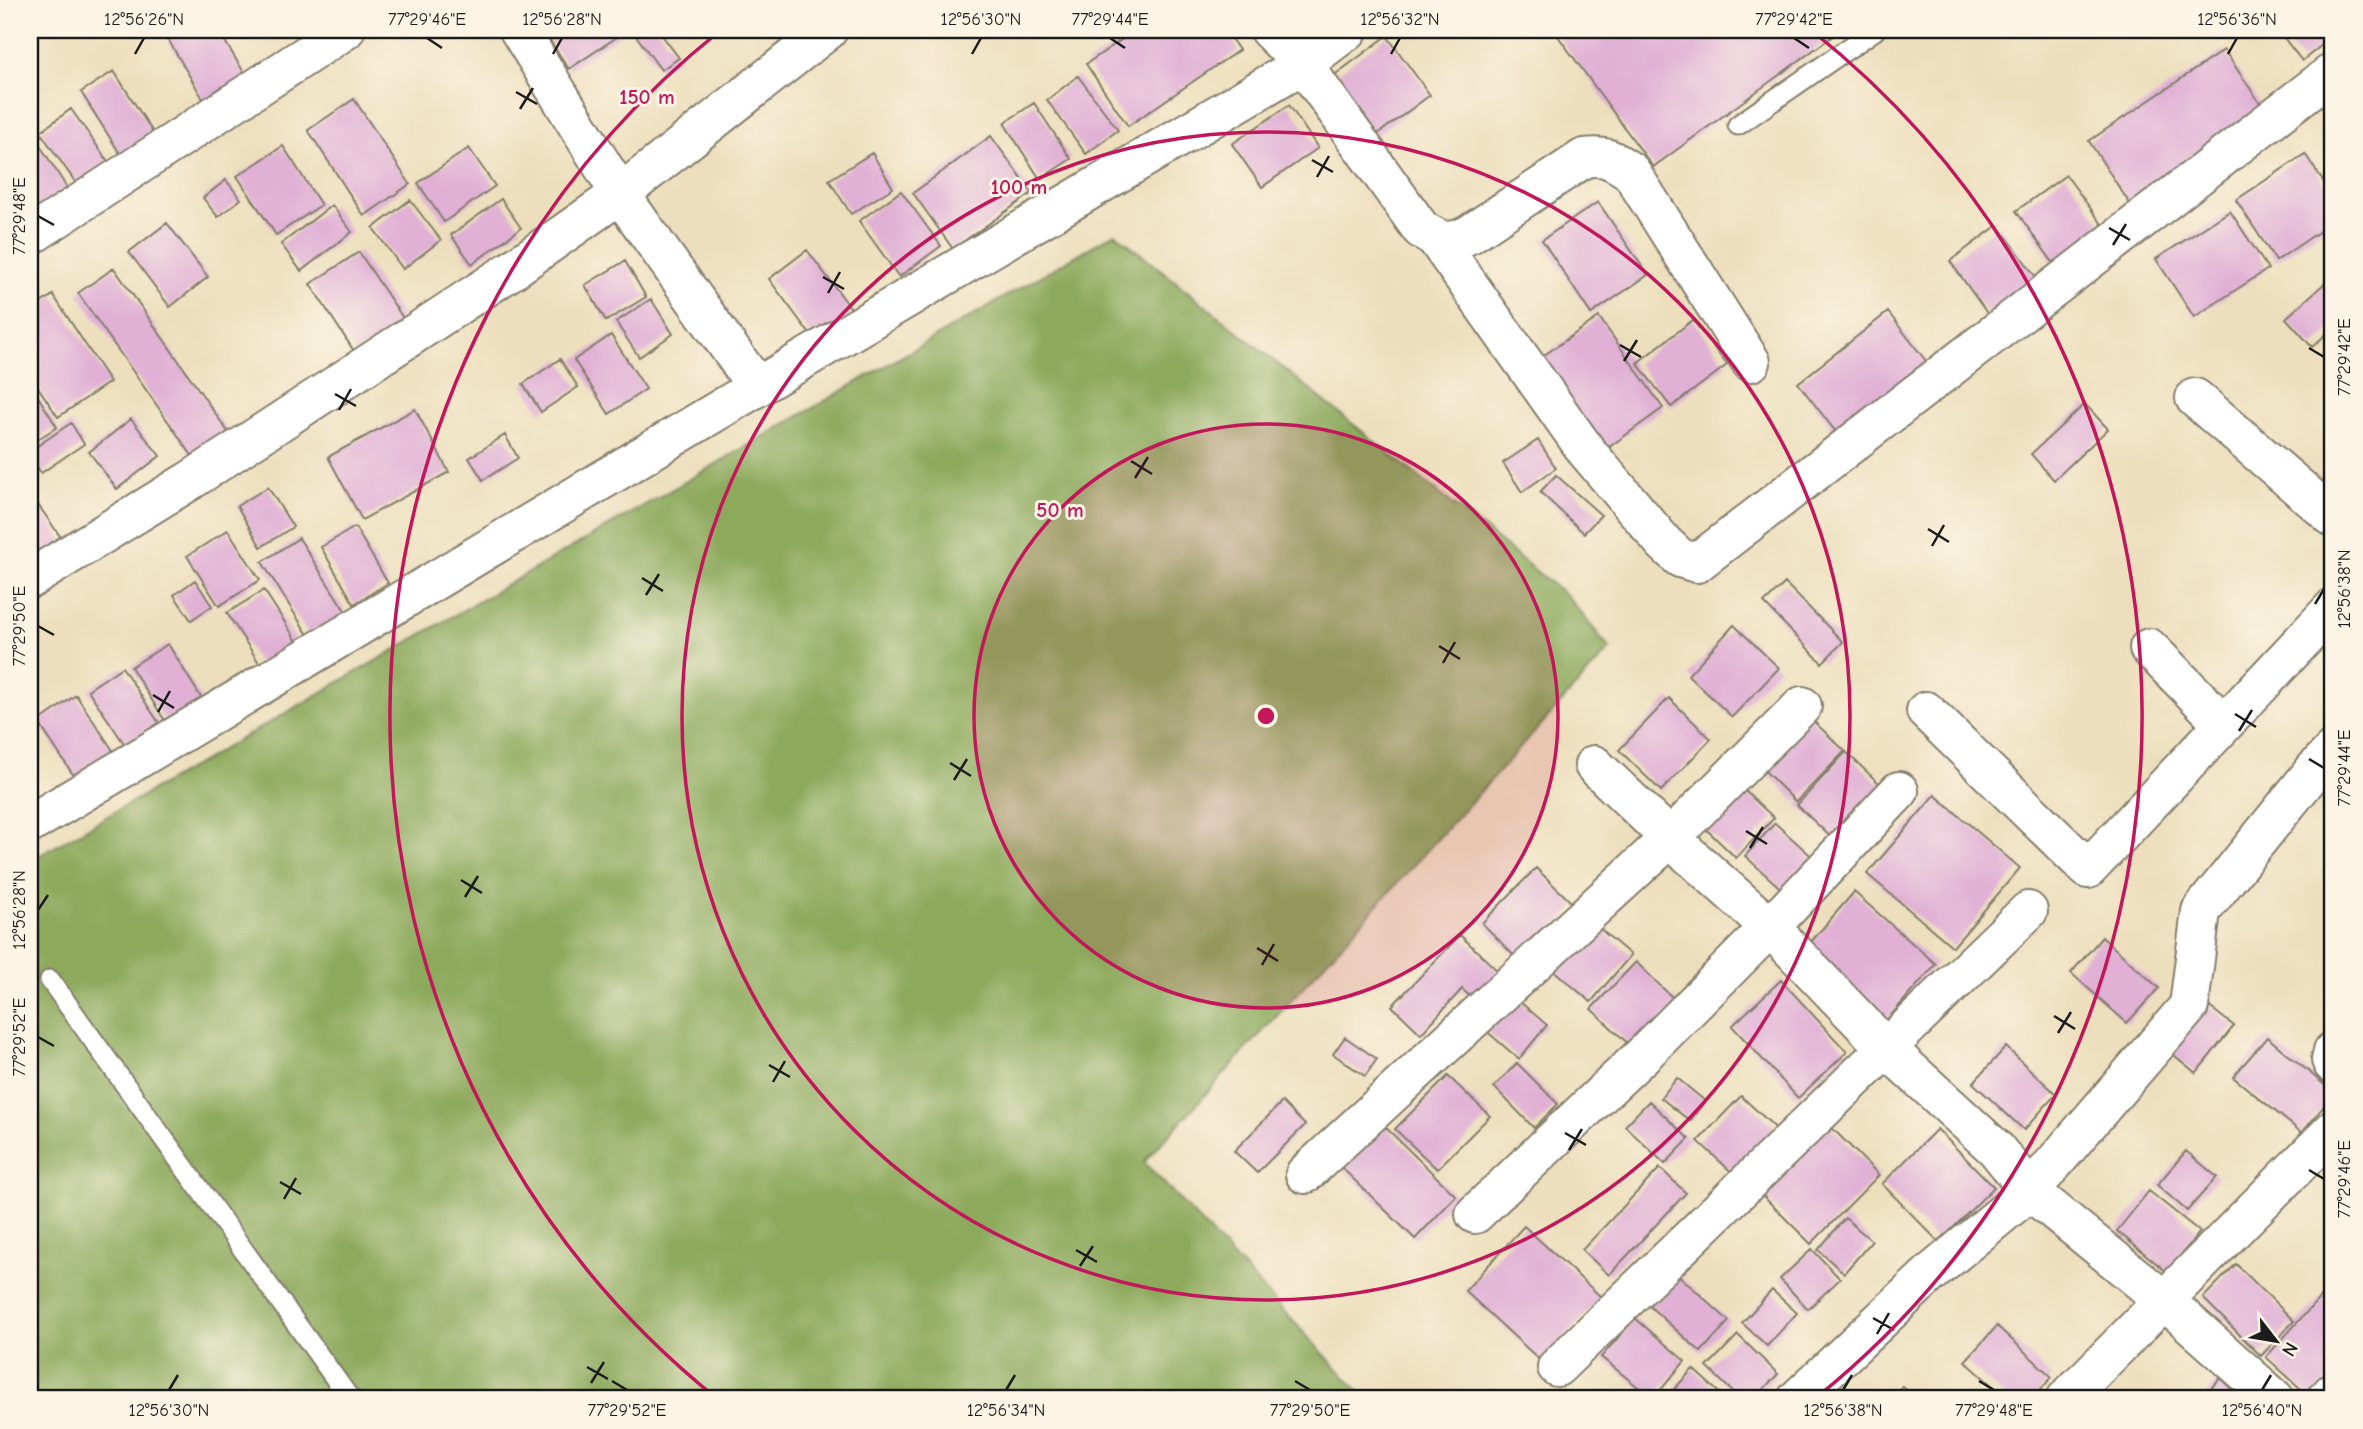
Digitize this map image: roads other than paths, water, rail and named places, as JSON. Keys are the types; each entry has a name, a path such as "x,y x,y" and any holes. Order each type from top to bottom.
{"street":[{"path":"30,236 345,30"},
{"path":"519,30 620,194 757,387"},
{"path":"30,579 248,443 512,270 620,194 828,30"},
{"path":"1269,30 1303,64 1421,229 1437,240 1587,452 1664,543 1680,558 1697,563 2333,72"},
{"path":"30,824 757,387 1303,64 1348,30"},
{"path":"1437,240 1455,242 1470,234 1584,158 1601,156 1613,160 1630,172 1751,362"},
{"path":"2195,398 2333,517"},
{"path":"1926,711 2088,869 2333,608"},
{"path":"2149,648 2224,724"},
{"path":"1305,1174 1670,838 1802,706"},
{"path":"1797,1399 1931,1273 2030,1191 2189,1006 2201,911 2333,750"},
{"path":"1594,765 1670,838 1770,927 1885,1046 1996,1149 2030,1191 2165,1301 2275,1399"},
{"path":"1475,1214 1646,1052 1899,792"},
{"path":"1557,1367 1885,1046 2028,911"},
{"path":"2333,1051 2333,1064"},
{"path":"2066,1399 2333,1130"},
{"path":"2326,1399 2333,1392"}],"lane":[{"path":"1738,125 1875,30"},
{"path":"50,980 350,1399"}]}
